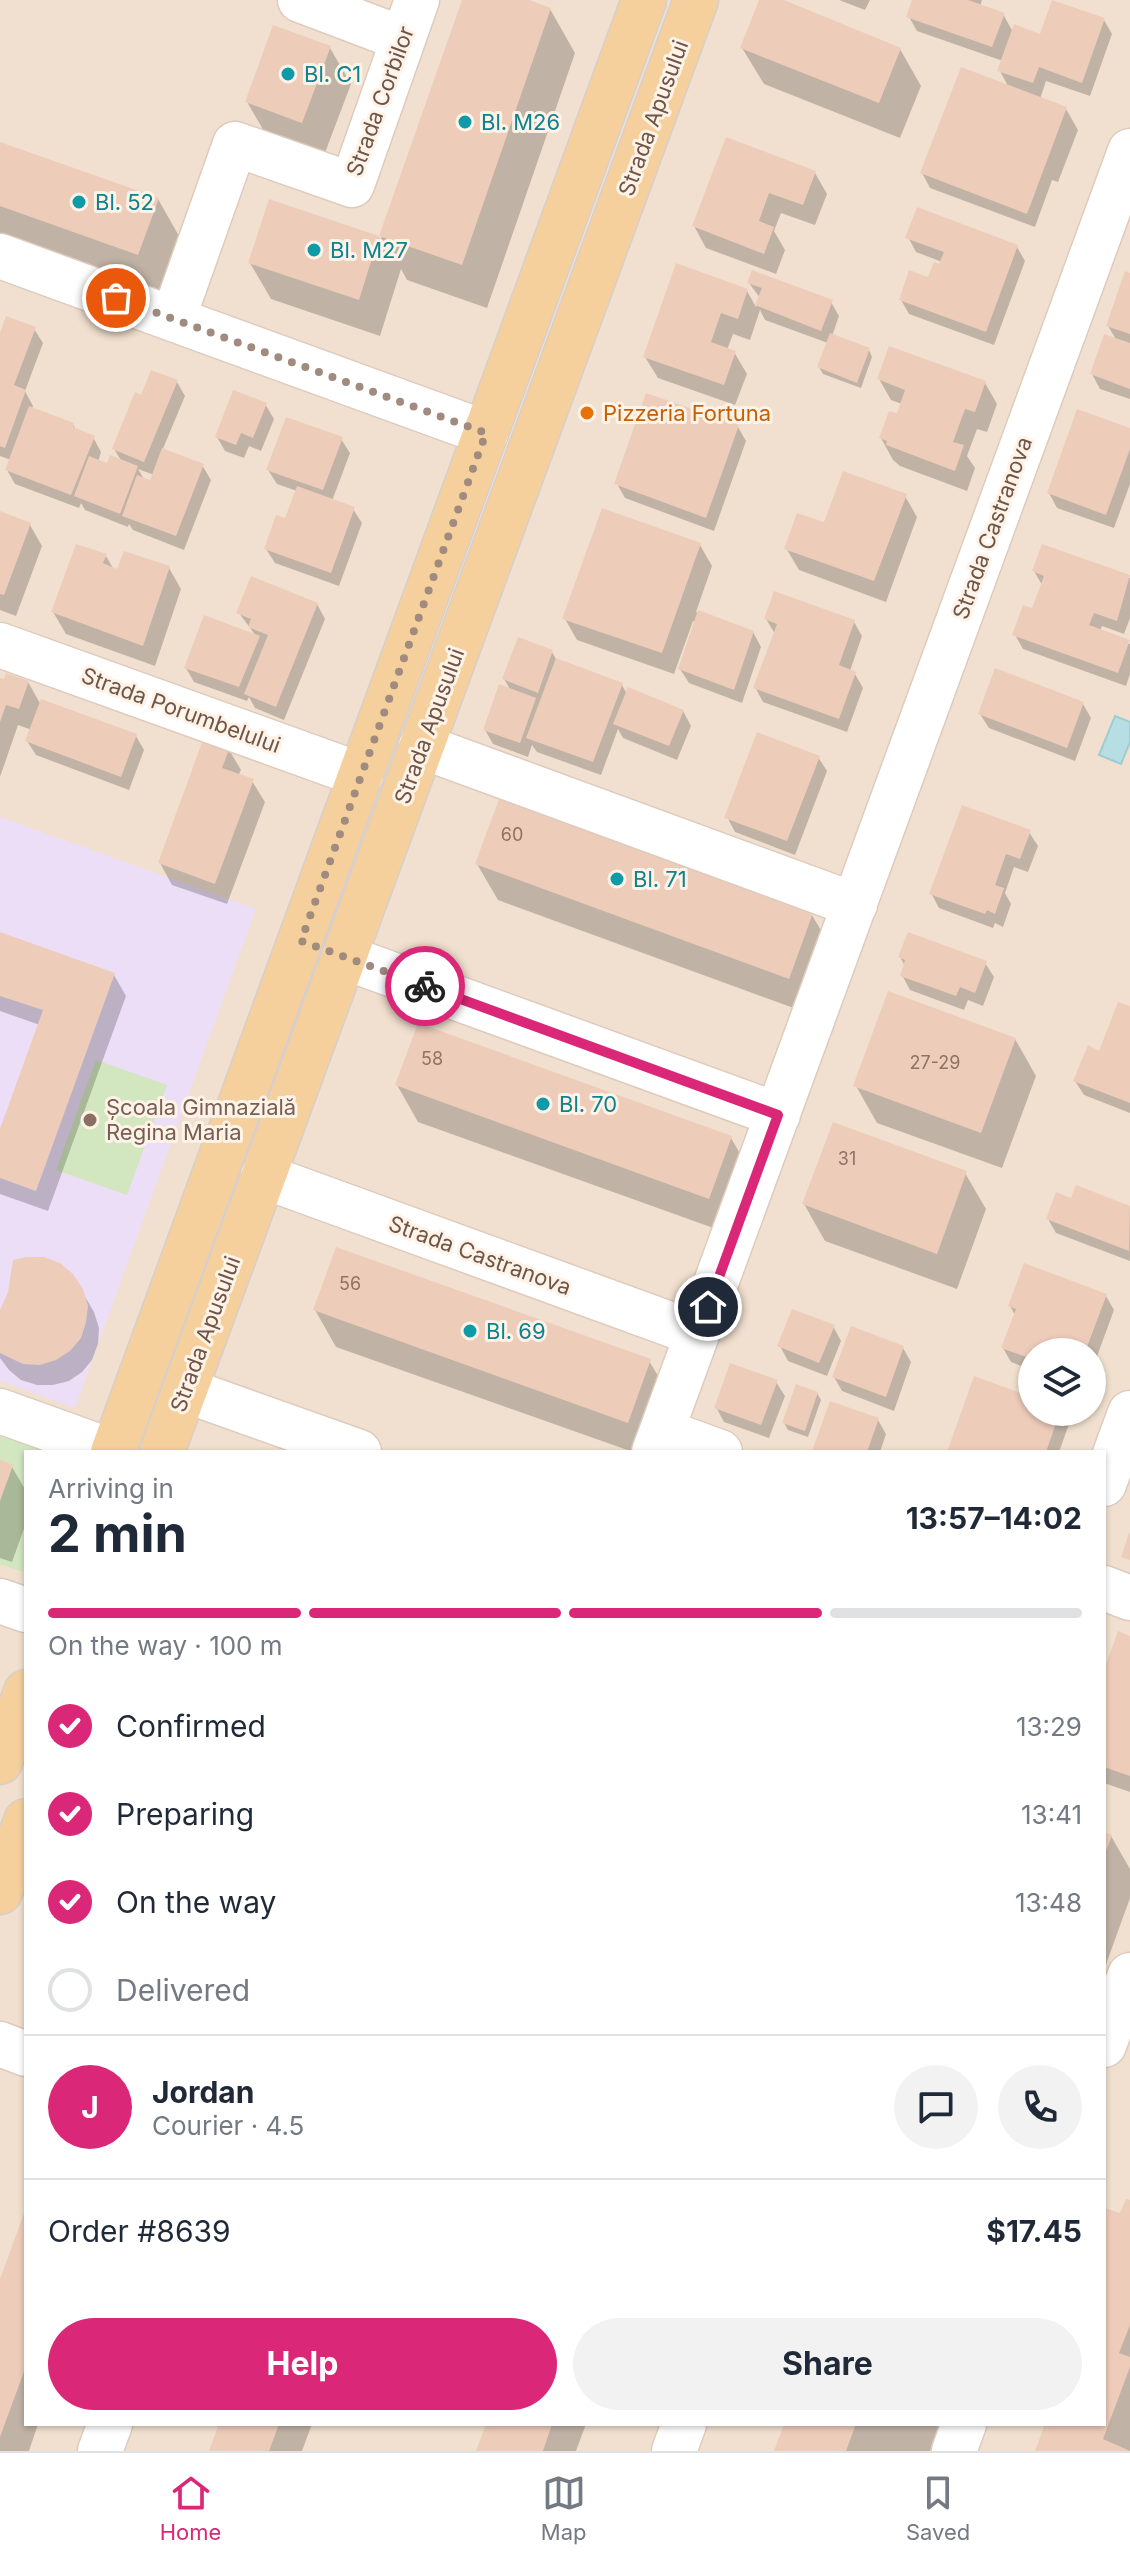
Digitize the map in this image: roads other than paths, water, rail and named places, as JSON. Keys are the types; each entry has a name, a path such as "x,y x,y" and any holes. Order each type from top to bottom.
{"main road":[{"name":"Strada Apusului","path":"115,1450 644,0"},
{"name":"Strada Apusului","path":"163,1450 696,0"},
{"path":"377,731 421,746"},
{"path":"301,941 344,957"},
{"path":"0,1762 24,1697"},
{"path":"0,1892 24,1826"}],"street":[{"path":"300,0 410,19"},
{"name":"Strada Corbilor","path":"173,319 235,144 352,185 410,19"},
{"name":"Strada Castranova","path":"658,1442 1130,151"},
{"path":"0,256 486,433"},
{"name":"Strada Porumbelului","path":"0,645 361,775"},
{"path":"421,746 855,905"},
{"path":"344,957 778,1115"},
{"name":"Strada Castranova","path":"263,1176 697,1334"},
{"path":"185,1390 353,1450"},
{"path":"0,1411 108,1450"},
{"path":"1106,1479 1130,1413"},
{"path":"658,1442 708,1450"},
{"path":"1106,1589 1130,1598"},
{"path":"0,1601 24,1609"},
{"path":"1106,2040 1130,1975"},
{"path":"0,2044 24,2053"},
{"path":"100,2451 109,2426"},
{"path":"674,2451 683,2426"},
{"path":"954,2451 963,2426"}],"water":[{"path":"1115,716 1130,722 1130,742 1121,764 1099,755"}],"place":[{"name":"Bl. C1","path":"288,74"},
{"name":"Bl. M26","path":"465,122"},
{"name":"Bl. 52","path":"79,202"},
{"name":"Bl. M27","path":"314,250"},
{"name":"Pizzeria Fortuna","path":"587,413"},
{"name":"Bl. 71","path":"617,879"},
{"name":"Bl. 70","path":"543,1104"},
{"name":"Școala Gimnazială Regina Maria","path":"90,1120"},
{"name":"Bl. 69","path":"470,1331"}]}
